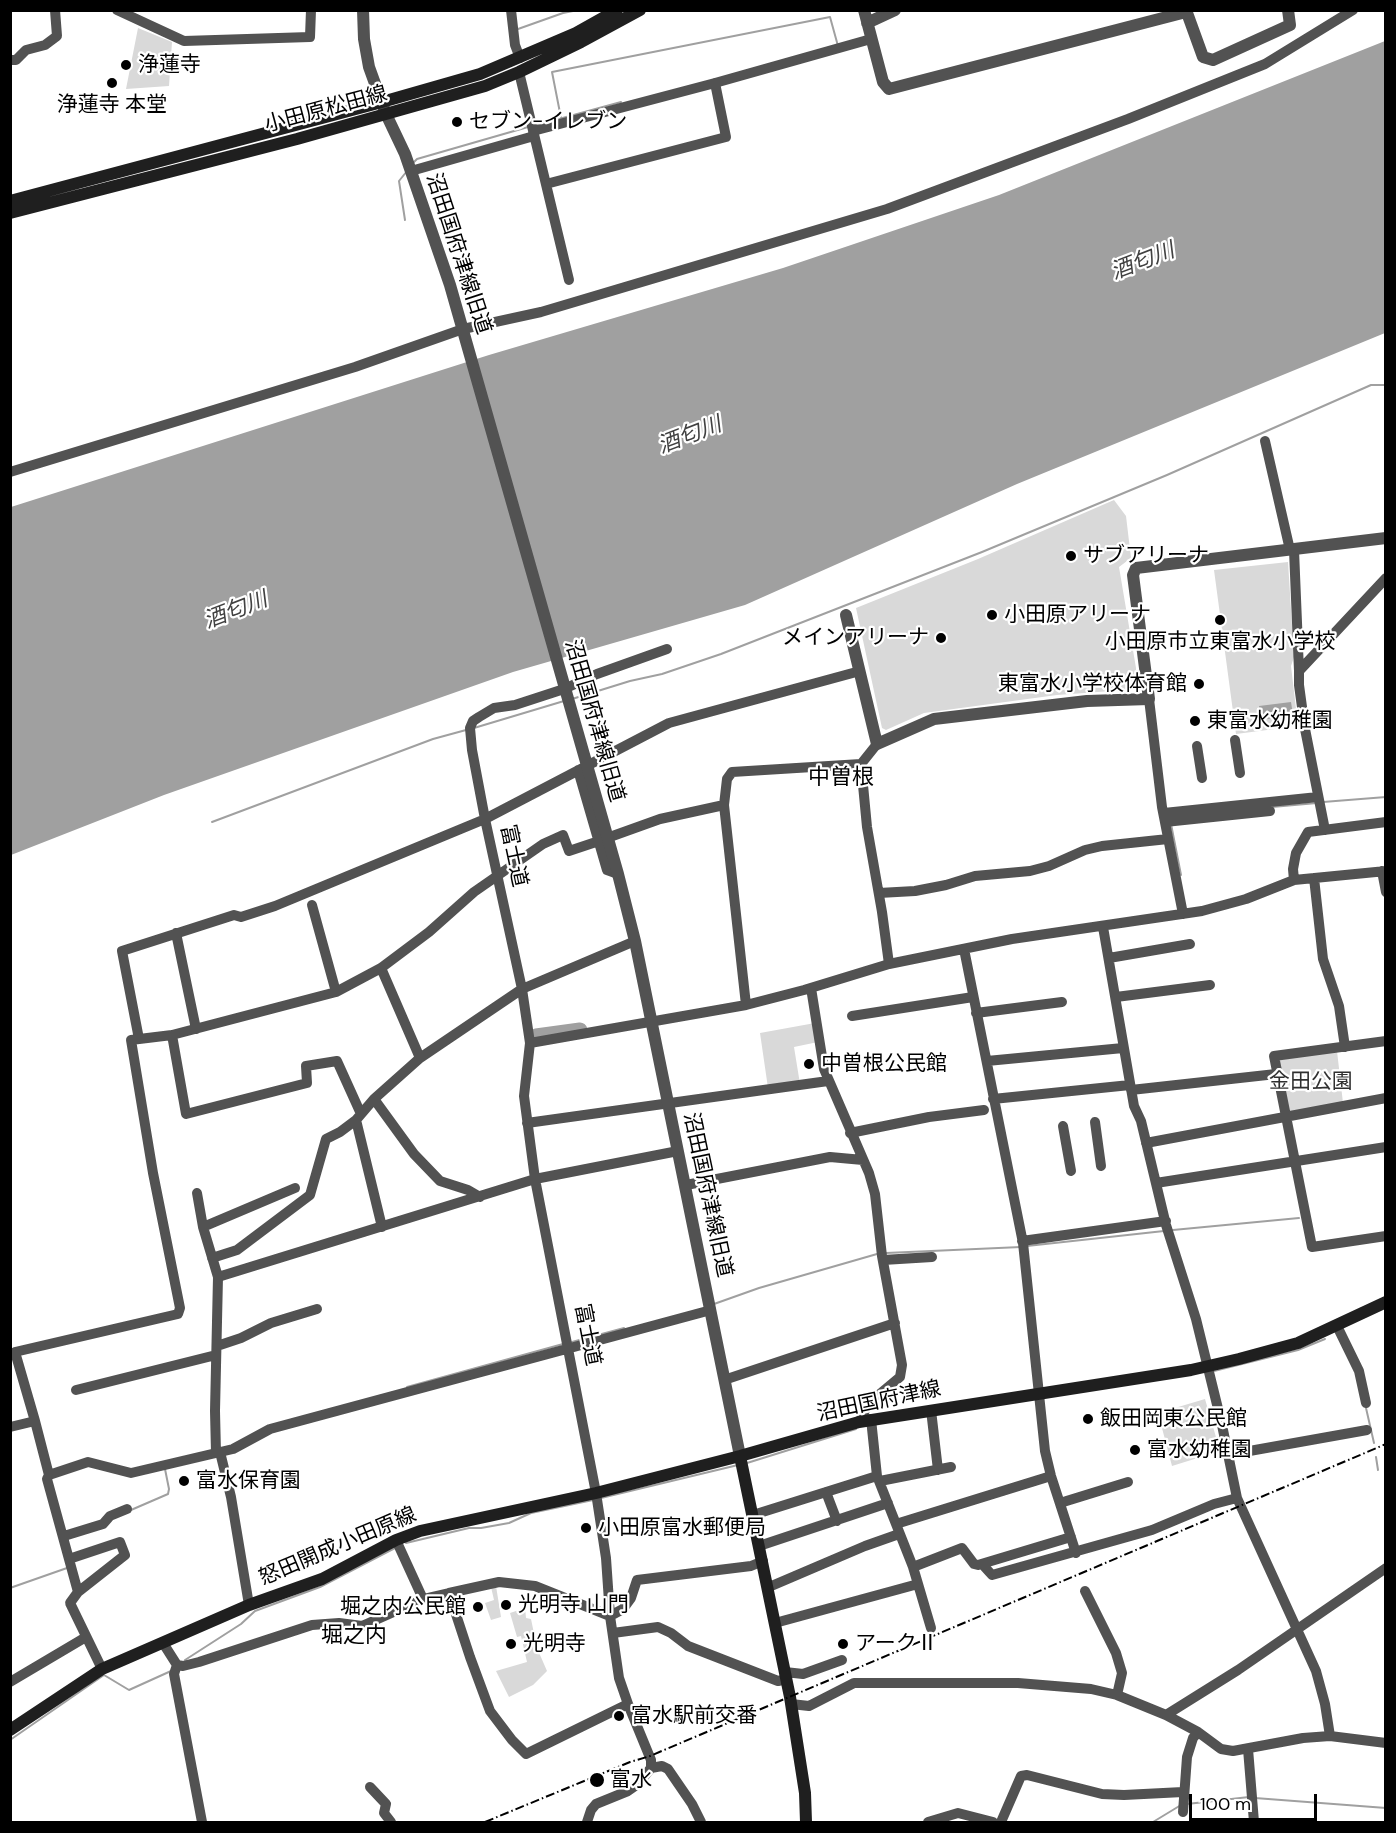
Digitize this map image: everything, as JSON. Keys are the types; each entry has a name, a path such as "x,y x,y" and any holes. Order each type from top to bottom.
{"main road":[{"name":"小田原松田線","path":"10,213 384,108 520,58 576,33 617,10"},
{"name":"小田原松田線","path":"10,201 384,108 476,89 519,72 640,10"},
{"name":"沼田国府津線","path":"740,1456 865,1420 1207,1367 1286,1347 1386,1302"},
{"name":"怒田開成小田原線","path":"10,1730 102,1669 249,1605 322,1579 420,1532 597,1497 740,1456"},
{"path":"740,1456 786,1676 805,1793 806,1822"}],"street":[{"path":"10,60 16,60 26,50 45,45 57,36 55,10"},
{"path":"117,10 184,41 310,37 310,10"},
{"name":"沼田国府津線旧道","path":"363,10 364,39 369,67 433,232 463,329 602,821 603,839 618,874 652,1022 740,1456"},
{"path":"511,10 515,45 520,58"},
{"path":"895,10 865,17 883,82 889,89 1186,11 1203,57 1213,60 1290,25 1288,10"},
{"path":"10,472 355,367 463,329 541,312 887,209 1128,119 1265,63 1353,10"},
{"path":"411,171 533,134 872,39"},
{"path":"519,72 569,280"},
{"path":"546,184 726,137 715,83"},
{"path":"1265,441 1292,550 1299,684 1305,729 1325,830"},
{"path":"1184,914 1181,884 1168,838 1168,818 1149,699 1133,574 1136,568 1386,538"},
{"path":"1299,671 1386,578"},
{"path":"846,615 877,744"},
{"path":"565,692 597,674 667,649"},
{"path":"139,1039 122,951 234,915 241,917 275,906 485,819 669,723 860,671"},
{"name":"富士道","path":"565,692 494,708 473,722 470,728 471,741 485,819 522,989 530,1043 524,1096 527,1123 535,1179 597,1497 619,1678 650,1756 651,1768"},
{"path":"889,964 867,827 861,764 877,744 934,719 1087,701 1149,699"},
{"path":"1235,740 1240,773"},
{"path":"1197,746 1202,778"},
{"path":"746,1005 724,805 727,779 732,772 861,764"},
{"path":"578,770 603,839"},
{"path":"1168,818 1320,803"},
{"path":"78,1592 47,1479 35,1421 15,1352 178,1314 180,1308 153,1173 131,1040 172,1035 336,992 381,968 429,932 474,892 543,844 563,835 569,851 660,819 724,805"},
{"path":"1168,818 1270,811"},
{"path":"1294,880 1293,869 1296,853 1308,832 1386,822"},
{"path":"879,893 936,887 975,876 1030,871 1049,866 1085,850 1168,838"},
{"path":"530,1043 746,1005 889,964 1012,939 1184,914 1246,899 1294,880 1384,871 1386,892"},
{"path":"1314,878 1323,959 1339,1006 1345,1047"},
{"path":"312,905 336,992"},
{"path":"1103,927 1131,1088 1167,1227 1196,1319 1237,1498 1316,1671 1325,1704 1330,1736"},
{"path":"176,933 196,1029"},
{"path":"212,1258 237,1250 310,1195 326,1139 340,1132 358,1117 374,1099 420,1058 522,989 635,941"},
{"path":"1109,957 1190,944"},
{"path":"964,949 1023,1245 1045,1451 1076,1553"},
{"path":"381,968 420,1058"},
{"path":"1116,997 1210,985"},
{"path":"811,988 828,1082 863,1160 875,1194 882,1256 902,1365 900,1377 869,1403 865,1420 878,1479 913,1567 931,1628"},
{"path":"852,1016 973,997"},
{"path":"976,1013 1062,1002"},
{"path":"172,1035 186,1114 307,1083 306,1066 337,1061 358,1117 382,1227"},
{"path":"1386,1041 1274,1056 1311,1247 1386,1236"},
{"path":"987,1061 1123,1048"},
{"path":"993,1099 1276,1074"},
{"path":"527,1123 828,1082"},
{"path":"1146,1143 1386,1098"},
{"path":"374,1099 414,1154 440,1181 468,1190 480,1197"},
{"path":"850,1132 929,1117 984,1110"},
{"path":"1095,1122 1101,1166"},
{"path":"1063,1126 1071,1171"},
{"path":"1156,1183 1386,1147"},
{"path":"218,1277 535,1179 678,1151"},
{"path":"686,1185 830,1156 863,1160"},
{"path":"203,1227 295,1188"},
{"path":"197,1192 203,1227 218,1277 216,1350 218,1453 231,1497 249,1605"},
{"path":"1023,1245 1167,1227"},
{"path":"882,1256 932,1257"},
{"path":"48,1475 88,1462 131,1473 218,1453 233,1449 270,1429 710,1305"},
{"path":"76,1390 216,1350 271,1323 317,1309"},
{"path":"724,1380 895,1323"},
{"path":"1337,1326 1359,1371 1366,1403"},
{"path":"931,1410 938,1470"},
{"path":"10,1427 35,1421"},
{"path":"1227,1455 1367,1430"},
{"path":"753,1515 826,1492 878,1479 951,1467"},
{"path":"769,1587 866,1546 898,1529 1051,1476"},
{"path":"1060,1503 1128,1482"},
{"path":"826,1492 837,1521"},
{"path":"982,1564 992,1575 1152,1530 1214,1504 1237,1498"},
{"path":"759,1546 888,1503"},
{"path":"64,1536 103,1524 110,1516 127,1509"},
{"path":"913,1567 962,1548 974,1564 982,1564 1071,1537"},
{"path":"69,1559 120,1542 125,1555 78,1592 70,1603 102,1669"},
{"path":"398,1544 423,1599"},
{"path":"163,1643 177,1665 183,1666 312,1625 339,1623 362,1626 423,1599 499,1582 534,1586 610,1616 623,1609 631,1598 637,1580 751,1566 763,1561"},
{"path":"1166,1715 1238,1670 1386,1568"},
{"path":"775,1623 918,1584"},
{"path":"1085,1591 1116,1653 1122,1673 1117,1695"},
{"path":"449,1593 490,1711 526,1754 628,1704"},
{"path":"613,1633 658,1627 688,1646 778,1681 786,1676 803,1674 842,1660"},
{"path":"10,1682 86,1637"},
{"path":"177,1665 174,1674 202,1822"},
{"path":"791,1704 809,1706 854,1683 1018,1683 1091,1689 1117,1695 1166,1715 1198,1732 1221,1749 1233,1751 1303,1738 1330,1736 1386,1743"},
{"path":"1001,1822 1022,1776 1027,1775 1102,1794 1183,1803 1187,1757 1193,1738 1198,1732"},
{"path":"1248,1749 1254,1822"},
{"path":"587,1822 596,1804 628,1791 638,1784 651,1768 662,1766 668,1769 692,1804 701,1822"},
{"path":"370,1786 386,1804 384,1813 391,1822"},
{"path":"928,1822 958,1813 993,1822"}],"green space":[{"path":"138,28 172,42 169,86 126,89"},
{"name":"小田原アリーナ","path":"1114,500 1126,516 1131,558 1119,567 1136,668 1136,681 1133,686 1125,690 1057,695 924,713 886,730 882,728 856,608 978,559"},
{"path":"1288,562 1294,657 1291,666 1298,726 1236,734 1214,570"},
{"path":"815,1023 818,1042 794,1047 800,1084 768,1088 760,1033"},
{"name":"金田公園","path":"1337,1051 1343,1103 1287,1114 1277,1058"},
{"path":"1205,1399 1220,1451 1172,1466 1158,1413"},
{"path":"496,1586 501,1617 491,1620 485,1603 494,1600 491,1587"},
{"path":"525,1608 526,1618 531,1619 537,1648 547,1671 533,1685 509,1697 496,1671 527,1662 521,1636 517,1637 510,1613"}],"water":[{"name":"酒匂川","path":"1385,41 1385,333 1017,484 745,605 513,672 164,795 11,855 11,507 489,355 783,268 999,195"},
{"path":"1291,702 1293,715 1261,720 1259,706"}],"waterway":[{"path":"518,29 578,10"},
{"path":"561,118 552,72 830,17 838,46"},
{"path":"537,125 621,102"},
{"path":"412,164 417,159 528,127"},
{"path":"405,220 399,181 407,171"},
{"path":"572,699 630,681 662,674 721,654 982,552 1167,475 1371,385 1386,385"},
{"path":"474,728 564,701"},
{"path":"212,822 433,739 466,730"},
{"path":"1323,802 1386,797"},
{"path":"1272,807 1317,803"},
{"path":"1171,824 1181,875"},
{"path":"536,1036 580,1030"},
{"path":"1173,1230 1299,1218"},
{"path":"1027,1246 1164,1231"},
{"path":"886,1253 1021,1247"},
{"path":"714,1304 759,1288 877,1254"},
{"path":"572,1342 624,1328"},
{"path":"1214,1371 1298,1350 1325,1339"},
{"path":"407,1387 563,1344"},
{"path":"1366,1408 1374,1443"},
{"path":"747,1463 856,1429"},
{"path":"1376,1457 1378,1470"},
{"path":"601,1498 738,1465"},
{"path":"131,1510 168,1494 165,1469"},
{"path":"406,1543 469,1528 509,1523 531,1513 593,1500"},
{"path":"185,1660 241,1624 255,1611 320,1587 395,1548"},
{"path":"10,1588 67,1568"},
{"path":"10,1740 104,1675 129,1690 171,1671"},
{"path":"1187,1804 1249,1797"},
{"path":"1255,1798 1386,1808"},
{"path":"1153,1822 1181,1805"}],"railway":[{"path":"485,1822 630,1762 650,1756 1386,1444"}],"place":[{"name":"浄蓮寺","path":"126,65"},
{"name":"浄蓮寺 本堂","path":"112,83"},
{"name":"セブン-イレブン","path":"457,122"},
{"name":"サブアリーナ","path":"1071,556"},
{"name":"小田原アリーナ","path":"992,615"},
{"name":"小田原市立東富水小学校","path":"1220,620"},
{"name":"メインアリーナ","path":"941,638"},
{"name":"東富水小学校体育館","path":"1199,684"},
{"name":"東富水幼稚園","path":"1195,721"},
{"name":"中曽根公民館","path":"809,1064"},
{"name":"飯田岡東公民館","path":"1088,1419"},
{"name":"富水幼稚園","path":"1135,1450"},
{"name":"富水保育園","path":"184,1481"},
{"name":"小田原富水郵便局","path":"586,1528"},
{"name":"光明寺 山門","path":"506,1605"},
{"name":"堀之内公民館","path":"478,1607"},
{"name":"光明寺","path":"511,1644"},
{"name":"アークⅡ","path":"843,1644"},
{"name":"富水駅前交番","path":"619,1716"},
{"name":"富水","path":"597,1780"}],"district":[{"name":"中曽根","path":"841,778"},
{"name":"堀之内","path":"354,1636"}]}
